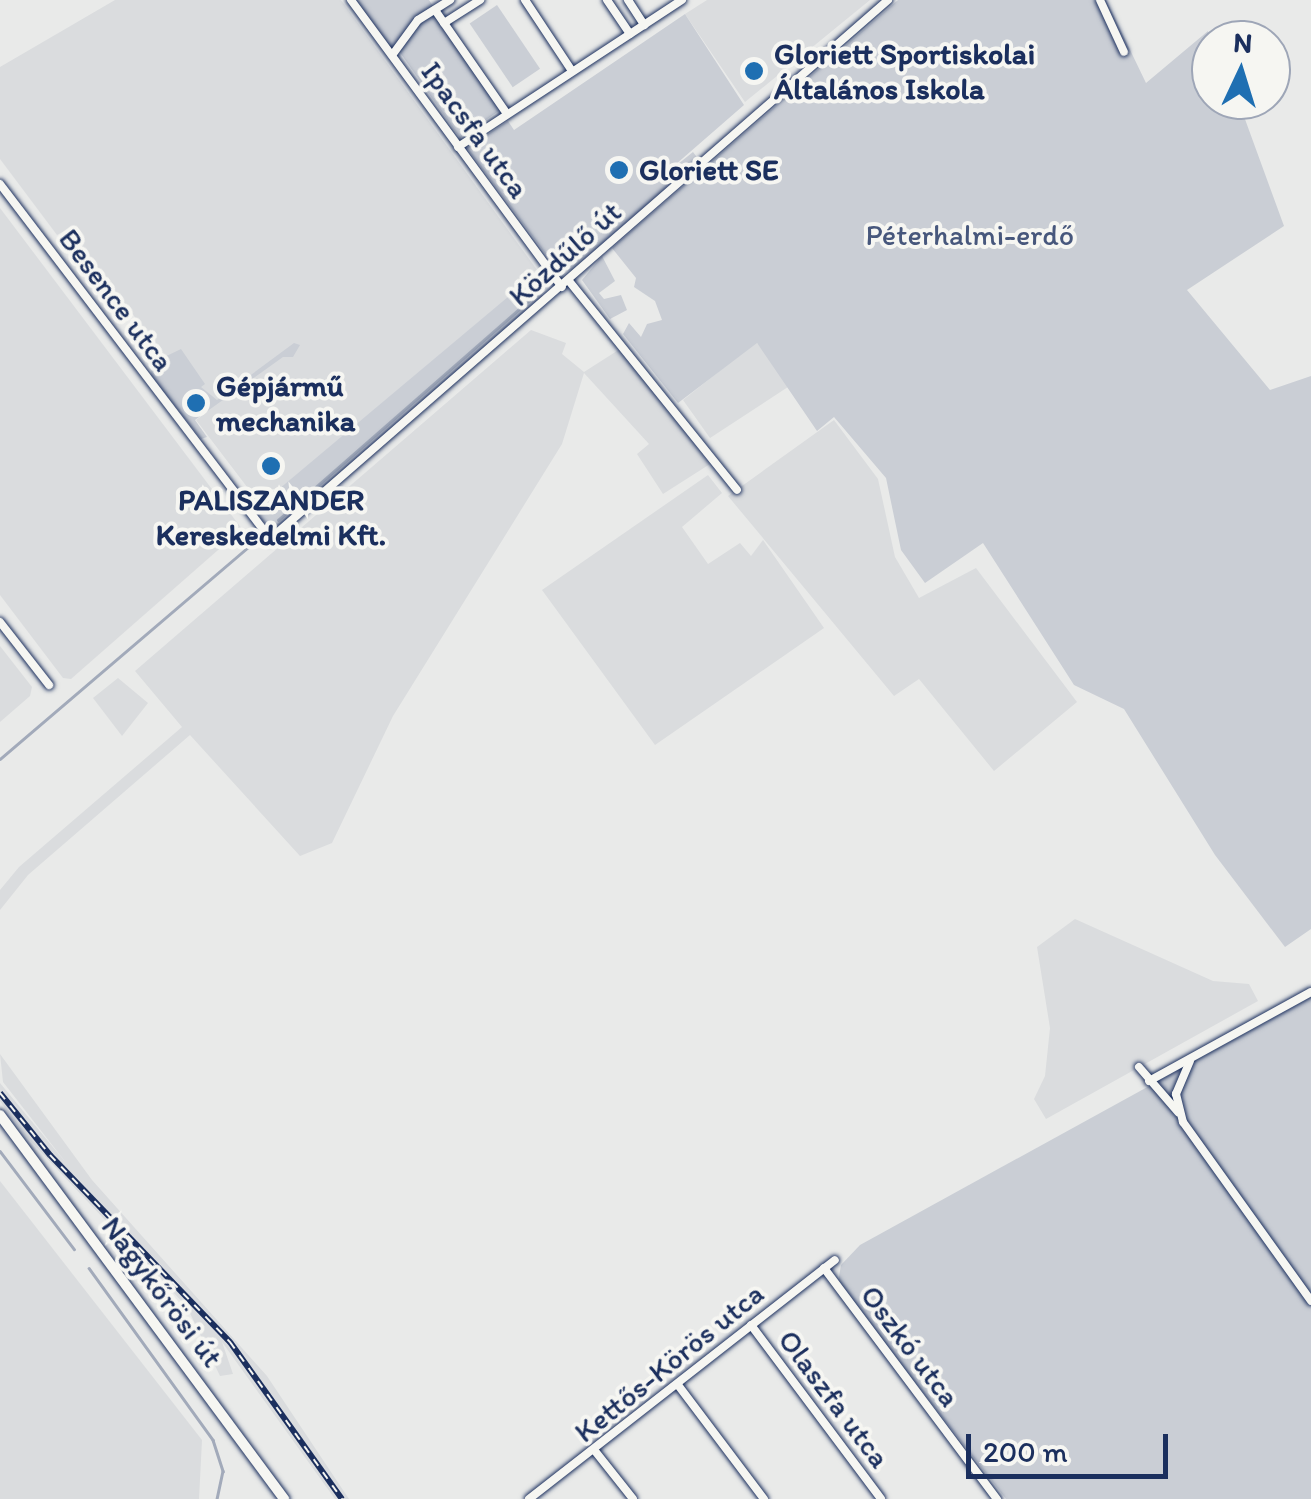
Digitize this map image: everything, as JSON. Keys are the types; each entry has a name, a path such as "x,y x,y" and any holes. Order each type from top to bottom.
{"main road":[{"name":"Nagykőrösi út","path":"0,1116 283,1498"}],"street":[{"name":"Ipacsfa utca","path":"352,0 458,147 737,490"},
{"path":"444,24 480,0"},
{"path":"526,0 572,71"},
{"path":"608,0 630,34"},
{"path":"628,0 644,24"},
{"path":"458,147 682,0"},
{"name":"Közdűlő út","path":"270,538 888,0"},
{"path":"1101,0 1124,52"},
{"path":"393,54 418,20 442,3 444,24 507,114"},
{"name":"Besence utca","path":"0,184 270,538"},
{"path":"0,622 49,685"},
{"path":"1149,1081 1311,992"},
{"path":"1178,1112 1177,1086 1190,1061"},
{"path":"1139,1067 1178,1112 1311,1302"},
{"name":"Kettős-Körös utca","path":"529,1499 596,1451 678,1385 688,1371 835,1260"},
{"name":"Oszkó utca","path":"824,1268 997,1499"},
{"name":"Olaszfa utca","path":"750,1326 881,1499"},
{"path":"678,1385 764,1499"},
{"path":"596,1451 632,1499"}],"shaded area":[{"path":"115,0 341,0 540,274 263,508 196,420 207,412 68,229 57,235 0,159 0,67"},
{"name":"Gloriett Sportiskolai Általános Iskola","path":"707,0 870,0 745,102 685,14"},
{"path":"0,208 242,529 71,679 63,678 0,595"},
{"path":"531,330 566,343 562,354 584,372 620,349 710,464 663,494 637,454 649,444 584,373 562,444 393,716 332,843 300,856 190,735 28,875 0,910 0,890 19,867 182,727 135,671"},
{"path":"756,342 791,385 710,438 683,400"},
{"path":"834,420 878,479 895,557 919,598 976,568 1077,702 994,771 919,679 894,696 728,496"},
{"path":"708,475 722,493 682,527 708,564 740,543 751,556 763,540 824,628 655,745 542,590"},
{"path":"0,646 32,687 30,696 0,722"},
{"path":"118,678 148,703 122,736 93,698"},
{"path":"1075,919 1213,981 1249,984 1258,1001 1046,1119 1034,1099 1045,1076 1050,1028 1037,947"},
{"path":"0,1054 92,1180 267,1376 349,1499 335,1499 222,1342 233,1374 220,1376 187,1307 24,1134 0,1101 0,1083 67,1164 3,1082"},
{"path":"0,1181 202,1440 199,1499 0,1499"}],"green space":[{"path":"351,0 429,0 500,110 460,138 399,51 393,54"},
{"name":"Péterhalmi-erdő","path":"898,0 1106,0 1146,83 1191,45 1191,120 1245,120 1284,226 1187,290 1270,390 1311,376 1311,929 1285,947 1215,855 1124,709 1074,685 983,543 925,583 901,550 886,478 834,417 817,431 757,343 678,403 623,334 629,323 641,337 647,324 662,320 655,301 634,287 636,278 612,248"},
{"path":"497,5 540,69 513,87 470,23"},
{"name":"Gloriett SE","path":"685,14 744,105 652,185 693,152 699,160 572,270 559,272 467,148 508,121 514,130"},
{"path":"602,256 615,281 599,293 604,299 621,295 627,310 610,319 582,280"},
{"path":"527,281 544,297 279,525 266,525 254,510"},
{"path":"294,343 300,345 293,357 283,357 195,420 207,437 201,439 151,376 152,363 181,349 205,384 201,387 217,400"},
{"path":"1311,997 1311,1499 1006,1499 838,1283 841,1265 860,1245"}],"waterway":[{"path":"278,520 546,285"},
{"path":"0,759 256,540"},
{"path":"0,1151 74,1249"},
{"path":"89,1268 213,1440 223,1471 217,1499"}],"railway":[{"path":"0,1093 50,1155 230,1342 342,1499"}],"place":[{"name":"Gloriett Sportiskolai Általános Iskola","path":"754,71"},
{"name":"Gloriett SE","path":"619,170"},
{"name":"Gépjármű mechanika","path":"196,403"},
{"name":"PALISZANDER Kereskedelmi Kft.","path":"271,466"}]}
